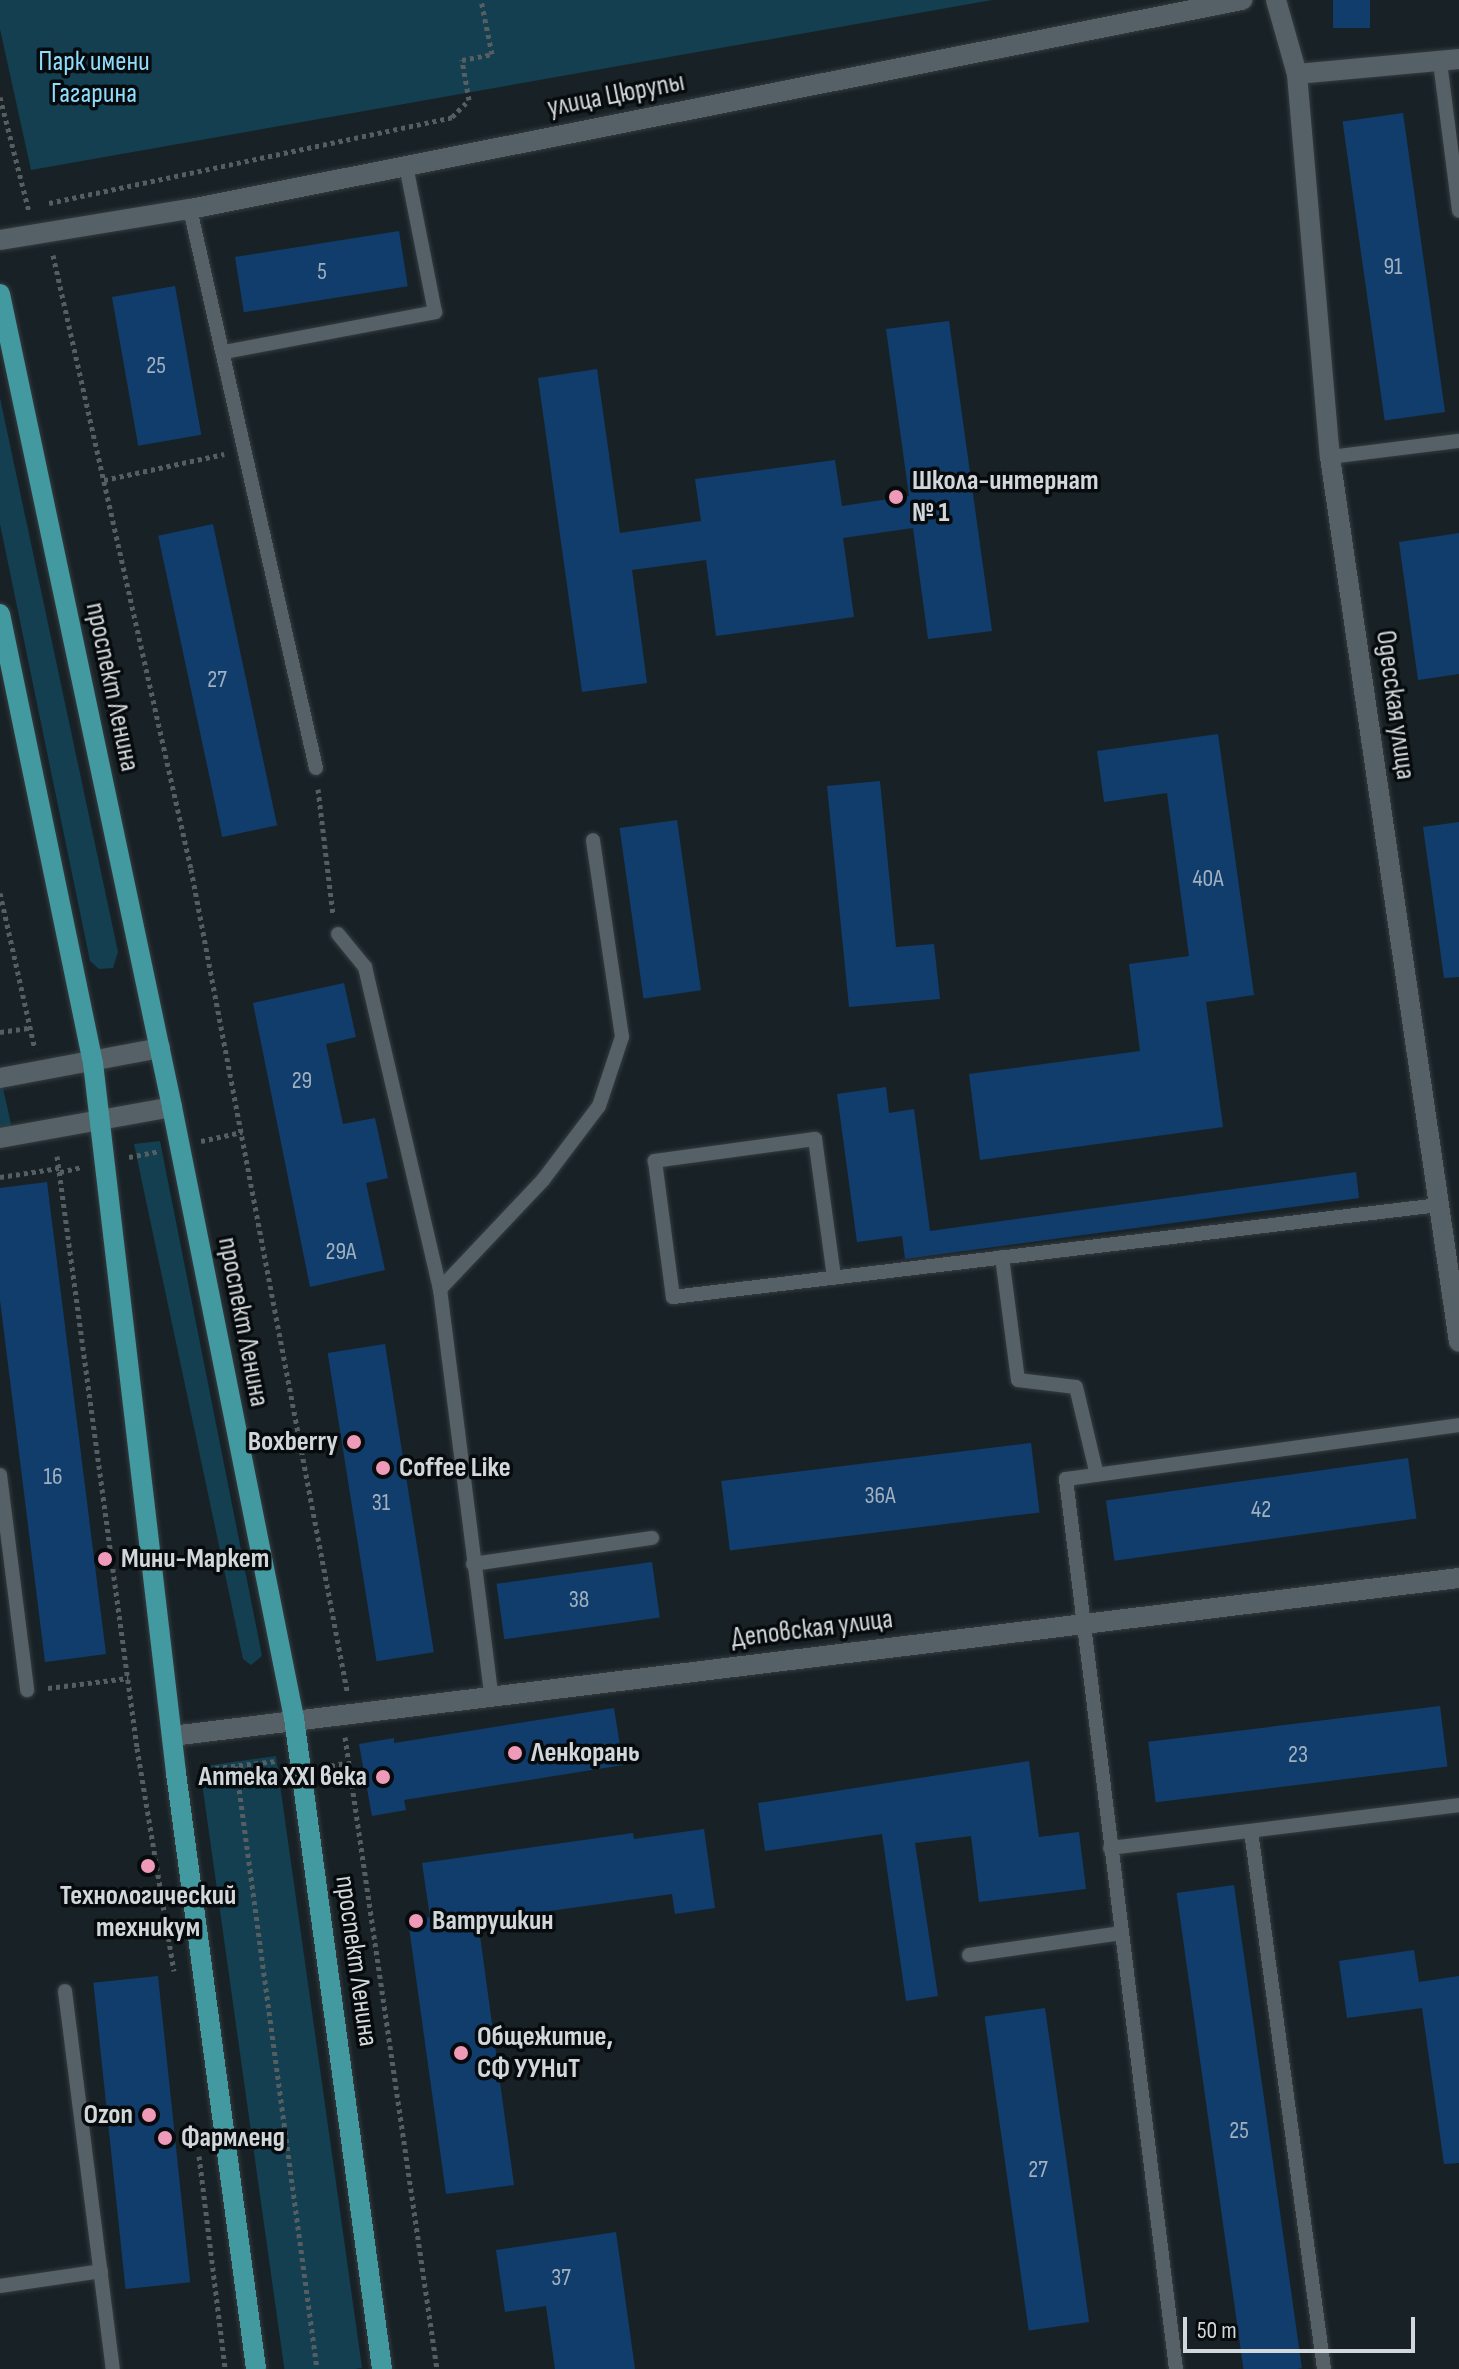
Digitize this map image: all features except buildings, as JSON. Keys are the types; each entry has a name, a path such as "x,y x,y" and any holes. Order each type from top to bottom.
{"main road":[{"name":"проспект Ленина","path":"0,294 160,1048 294,1718 382,2369"},
{"path":"0,614 93,1063 172,1736 256,2369"}],"street":[{"name":"улица Цюрупы","path":"0,240 190,209 1242,0"},
{"path":"1276,0 1297,74 1449,61"},
{"name":"Одесская улица","path":"1297,74 1330,457 1459,1342"},
{"path":"0,1078 160,1048"},
{"path":"0,1138 172,1107"},
{"name":"Деповская улица","path":"172,1736 294,1718 492,1698 1459,1578"}],"lane":[{"path":"1449,61 1459,211"},
{"path":"224,352 435,312 406,165"},
{"path":"190,209 316,768"},
{"path":"1330,457 1459,441"},
{"path":"440,1289 543,1180 599,1106 618,1051 622,1037 593,840"},
{"path":"338,934 365,967 440,1289 492,1698"},
{"path":"834,1277 815,1139 655,1161 673,1297 1439,1205"},
{"path":"1002,1257 1018,1380 1076,1387 1097,1475"},
{"path":"1176,2369 1081,1624 1066,1479 1459,1425"},
{"path":"0,1475 8,1594 27,1690"},
{"path":"473,1564 652,1538"},
{"path":"1110,1848 1459,1805"},
{"path":"1251,1831 1324,2369"},
{"path":"969,1955 1121,1933"},
{"path":"65,1991 113,2369"},
{"path":"0,2286 101,2271"}],"path":[{"path":"27,208 452,117 469,100 462,60 492,54 481,0"},
{"path":"0,97 27,208 54,256 191,869 347,1676 346,1763 437,2369"},
{"path":"104,480 245,450"},
{"path":"316,768 338,934"},
{"path":"0,893 37,1059"},
{"path":"0,1032 30,1028"},
{"path":"192,1143 242,1132"},
{"path":"120,1159 167,1149"},
{"path":"57,1156 128,1678 176,1984"},
{"path":"0,1177 84,1167"},
{"path":"27,1690 128,1678"},
{"path":"198,1770 283,1760"},
{"path":"318,1768 346,1763"},
{"path":"236,1766 317,2369"},
{"path":"198,2154 225,2369"}],"green space":[{"name":"Парк имени Гагарина","path":"0,0 992,0 31,170 0,29"},
{"path":"0,398 118,952 113,968 99,969 90,961 0,524"},
{"path":"0,1075 14,1137 0,1139"},
{"path":"160,1141 262,1656 251,1665 243,1659 134,1144"},
{"path":"276,1756 362,2368 284,2369 200,1767"}],"place":[{"name":"Школа-интернат № 1","path":"896,497"},
{"name":"Boxberry","path":"354,1442"},
{"name":"Coffee Like","path":"383,1468"},
{"name":"Мини-Маркет","path":"105,1559"},
{"name":"Ленкорань","path":"515,1753"},
{"name":"Аптека ХХI века","path":"383,1777"},
{"name":"Технологический техникум","path":"148,1866"},
{"name":"Ватрушкин","path":"416,1921"},
{"name":"Общежитие, СФ УУНиТ","path":"461,2053"},
{"name":"Ozon","path":"149,2115"},
{"name":"Фармленд","path":"165,2138"}]}
